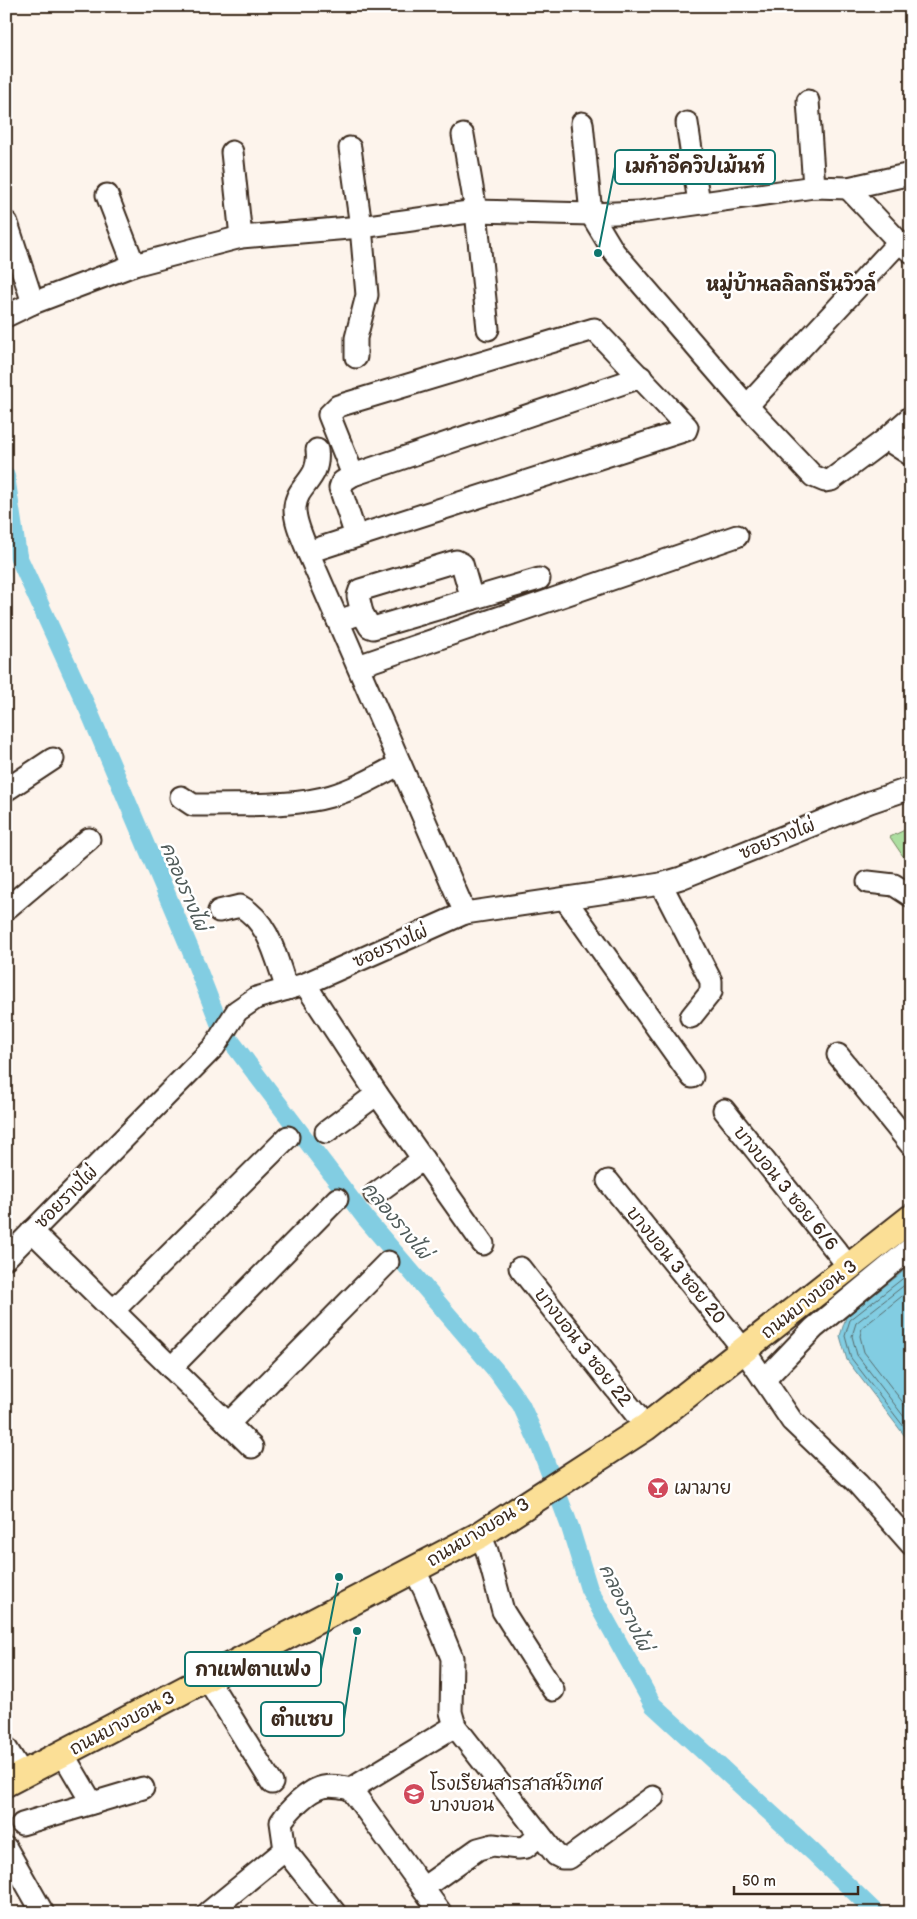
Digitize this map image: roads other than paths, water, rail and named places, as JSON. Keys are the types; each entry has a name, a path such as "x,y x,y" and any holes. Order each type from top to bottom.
{"main road":[{"name":"ถนนบางบอน 3","path":"14,1779 480,1535 526,1503 580,1471 646,1427 911,1218"}],"street":[{"path":"808,101 814,187"},
{"path":"582,123 591,214 614,252 747,406 813,476 825,481 831,480 886,439 911,417"},
{"path":"688,123 698,203"},
{"path":"463,135 476,211 488,328"},
{"path":"350,148 361,227 367,295 356,338 356,357"},
{"path":"232,152 241,237"},
{"path":"6,316 34,303 134,265 241,237 361,227 476,211 591,214 639,212 814,187 848,188 911,174"},
{"path":"747,406 905,247 848,188"},
{"path":"107,195 134,265"},
{"path":"7,222 34,303"},
{"path":"308,552 686,430 686,425 594,329 338,406 330,415 353,475"},
{"path":"356,536 340,488 342,482 353,475 641,377"},
{"path":"886,439 911,455"},
{"path":"316,450 318,459 314,474 297,499 295,508 308,552 465,913"},
{"path":"358,666 737,536"},
{"path":"472,599 462,564 456,561 360,590 358,596 362,613 370,627 373,628 472,599 539,579"},
{"path":"338,620 362,613"},
{"path":"6,790 53,760"},
{"path":"181,797 194,805 306,802 332,796 364,783 400,764"},
{"name":"ซอยรางไผ่","path":"6,1258 214,1047 237,1011 256,998 296,986 465,913 661,884 681,878 870,802 911,788"},
{"path":"6,909 89,838"},
{"path":"868,882 894,885 911,896"},
{"path":"661,884 711,981 711,992 691,1017"},
{"path":"565,899 692,1077"},
{"path":"219,911 240,906 258,919 296,986 377,1094 483,1244"},
{"path":"838,1055 911,1145"},
{"path":"326,1132 377,1094"},
{"name":"บางบอน 3 ซอย 6/6","path":"724,1110 849,1267"},
{"path":"113,1310 288,1137"},
{"path":"375,1194 423,1159"},
{"name":"บางบอน 3 ซอย 20","path":"608,1181 744,1350 792,1421 858,1484 911,1544"},
{"path":"171,1368 337,1198"},
{"path":"32,1231 252,1447"},
{"path":"764,1380 814,1328 911,1248"},
{"path":"228,1424 388,1262"},
{"name":"บางบอน 3 ซอย 22","path":"520,1268 646,1427"},
{"path":"480,1535 503,1612 553,1690"},
{"path":"414,1569 452,1658 451,1712 455,1726 556,1855 562,1858 570,1858 653,1797"},
{"path":"207,1678 272,1784"},
{"path":"336,1913 285,1850 281,1822 297,1804 321,1787 351,1788 455,1726"},
{"path":"6,1748 14,1779"},
{"path":"63,1754 92,1803"},
{"path":"22,1824 143,1788"},
{"path":"351,1788 441,1913"},
{"path":"423,1888 478,1848 493,1845 526,1847 540,1835"},
{"path":"6,1848 43,1913"},
{"path":"208,1913 285,1850"}],"water":[{"path":"911,1265 911,1444 847,1360 840,1336 846,1317"}],"waterway":[{"name":"คลองรางไผ่","path":"6,476 18,556 91,716 190,949 221,1028 366,1219 498,1373 521,1405 540,1447 570,1527 589,1589 653,1705 813,1852 876,1913"}],"place":[{"name":"เมก้าอีควิปเม้นท์","path":"598,253"},
{"name":"เมามาย","path":"658,1488"},
{"name":"กาแฟตาแฟง","path":"339,1577"},
{"name":"ตำแซบ","path":"357,1631"},
{"name":"โรงเรียนสารสาสน์วิเทศ บางบอน","path":"414,1794"}],"district":[{"name":"หมู่บ้านลลิลกรีนวิวล์","path":"791,284"}]}
